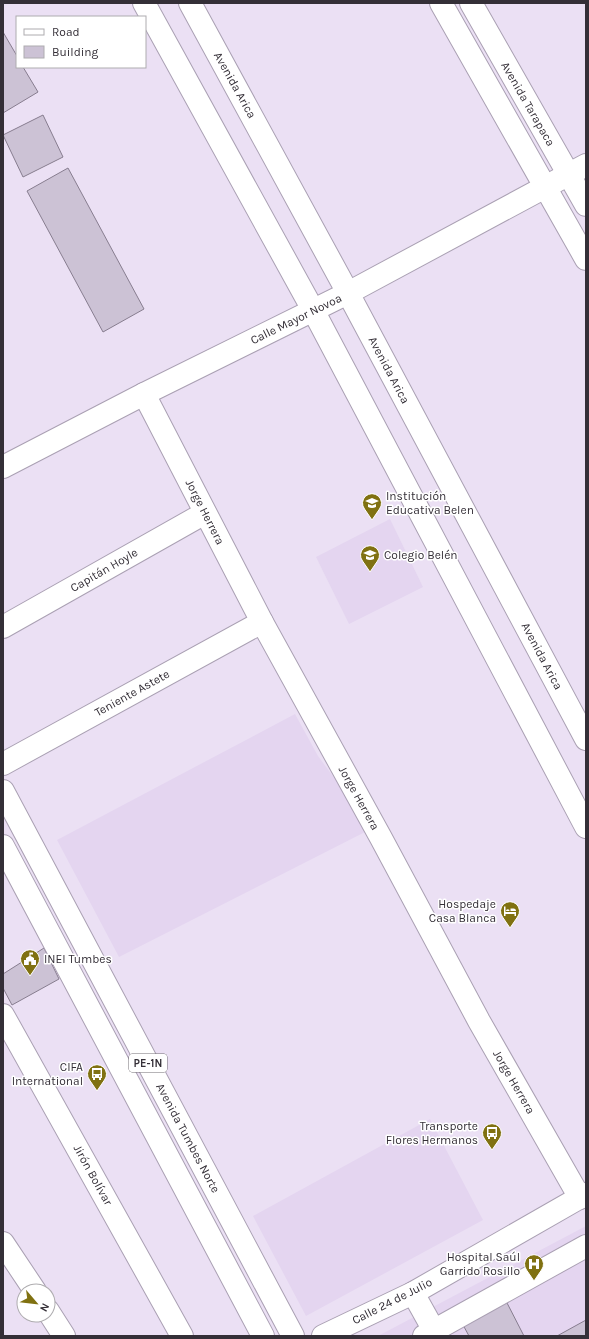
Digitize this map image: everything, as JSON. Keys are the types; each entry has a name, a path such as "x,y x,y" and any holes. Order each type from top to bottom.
{"main road":[{"path":"144,3 313,310 586,827"},
{"name":"Avenida Arica","path":"190,3 348,293 586,739"},
{"path":"441,3 586,259"},
{"name":"Avenida Tarapaca","path":"471,3 577,169 586,205"},
{"name":"Calle Mayor Novoa","path":"3,467 144,394 348,293 577,169"},
{"name":"Jorge Herrera","path":"144,394 262,622 381,838 479,1021 583,1196"},
{"name":"Capitán Hoyle","path":"3,627 205,513"},
{"name":"Teniente Astete","path":"3,764 262,622"},
{"name":"Avenida Tumbes Norte","path":"3,791 293,1336"},
{"name":"PE-1N","path":"3,846 263,1336"},
{"name":"Jirón Bolívar","path":"3,1015 182,1336"},
{"name":"Calle 24 de Julio","path":"323,1336 413,1293 583,1196"},
{"path":"3,1243 30,1283"},
{"path":"413,1293 432,1334 586,1246"},
{"path":"56,1323 64,1336"}],"shaded area":[{"name":"Colegio Belén","path":"390,519 423,587 349,624 316,557"},
{"path":"295,714 318,756 352,802 367,831 119,957 57,840"},
{"path":"430,1119 483,1220 306,1316 253,1216"},
{"name":"Hospital Saúl Garrido Rosillo","path":"586,1226 586,1336 378,1336"}],"building":[{"path":"3,32 16,54 16,68 24,68 38,92 3,113"},
{"path":"43,115 63,157 23,177 3,135"},
{"path":"68,168 144,309 103,332 27,191"},
{"name":"INEI Tumbes","path":"44,948 59,979 12,1005 3,988 3,974"},
{"path":"505,1299 524,1336 469,1336 462,1323"},
{"path":"586,1320 586,1336 557,1336"}],"place":[{"name":"Institución Educativa Belen","path":"372,520"},
{"name":"Colegio Belén","path":"370,572"},
{"name":"Hospedaje Casa Blanca","path":"510,928"},
{"name":"INEI Tumbes","path":"30,976"},
{"name":"CIFA International","path":"97,1091"},
{"name":"Transporte Flores Hermanos","path":"492,1150"},
{"name":"Hospital Saúl Garrido Rosillo","path":"534,1281"}]}
